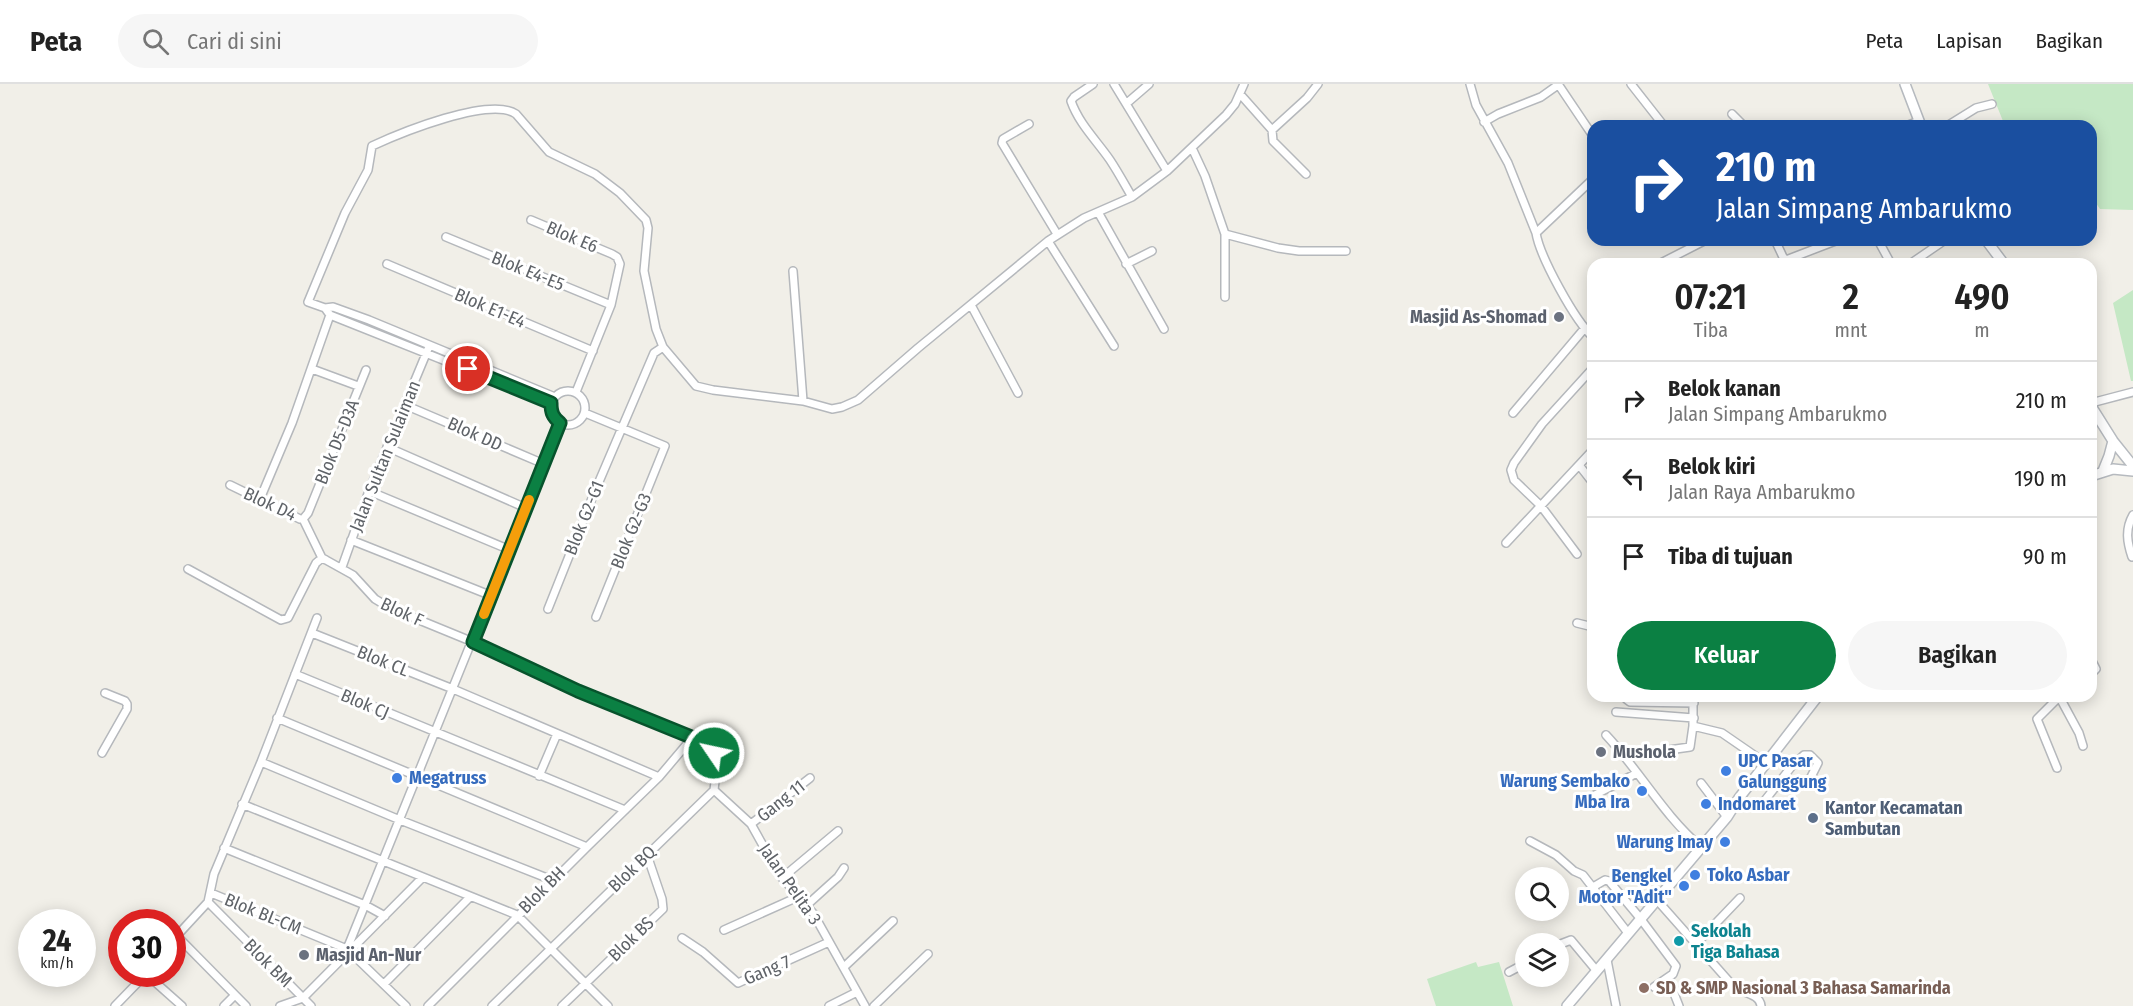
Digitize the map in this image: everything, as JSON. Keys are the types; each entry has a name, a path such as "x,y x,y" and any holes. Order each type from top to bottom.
{"main road":[{"path":"1906,84 1919,120"},
{"path":"2097,415 2112,441 2133,466"},
{"path":"2103,471 2112,441"},
{"path":"2097,474 2113,469 2133,471"},
{"path":"1567,1006 1727,817 1739,798 1814,702"}],"street":[{"path":"1093,84 1074,97 1071,101 1073,107 1132,197"},
{"path":"1114,84 1167,171"},
{"path":"1127,104 1149,84"},
{"path":"553,400 308,302 345,213 368,170 372,146 390,137 472,111 502,108 516,114 549,152 595,174 620,193 646,220 648,228 644,271 656,329 663,347 690,380 700,388 803,401 831,408 842,407 858,400 1057,234 1084,218 1132,197 1167,171 1226,115 1244,84"},
{"path":"1272,130 1307,98 1318,84"},
{"path":"1470,84 1476,105 1508,162 1537,236 1568,303 1587,328"},
{"path":"1630,84 1659,120"},
{"path":"1484,122 1541,97 1558,85 1587,127"},
{"path":"1240,94 1272,130 1273,141 1306,174"},
{"path":"1957,120 1976,108 1992,104"},
{"path":"1732,114 1738,120"},
{"path":"1029,124 1003,139 1002,143 1057,234"},
{"path":"1192,148 1205,176 1225,234 1225,297"},
{"path":"1537,236 1587,185"},
{"path":"1098,212 1164,329"},
{"name":"Blok E6","path":"531,220 619,259 620,264 611,305"},
{"path":"1225,234 1299,251 1346,251"},
{"name":"Blok E4-E5","path":"446,237 611,305"},
{"path":"1048,241 1114,346"},
{"path":"1671,258 1694,246"},
{"path":"1797,257 1824,246"},
{"path":"1918,258 1934,246"},
{"path":"1126,264 1152,251"},
{"name":"Blok E1-E4","path":"387,264 593,351"},
{"path":"793,271 803,401"},
{"path":"576,392 611,305"},
{"path":"971,305 1018,393"},
{"path":"260,499 312,369 328,311"},
{"path":"1513,413 1555,363 1587,335"},
{"name":"Blok G2-G1","path":"548,609 654,353 663,347"},
{"name":"Jalan Sultan Sulaiman","path":"342,567 369,492 428,349"},
{"path":"312,369 358,386"},
{"name":"Blok D5-D3A","path":"306,516 366,370"},
{"path":"1577,554 1541,506 1514,480 1512,471 1514,463 1542,424 1587,375"},
{"path":"566,390 576,392 584,402 585,413 579,421 573,424 560,423 551,411 553,400 566,390"},
{"path":"2097,403 2133,392"},
{"name":"Blok DD","path":"405,405 544,464"},
{"path":"585,413 622,428"},
{"path":"349,951 382,861 492,596 560,423"},
{"name":"Blok G2-G3","path":"596,617 665,446 622,428"},
{"path":"387,447 526,508"},
{"path":"1506,543 1587,456"},
{"path":"1579,465 1587,475"},
{"name":"Blok D4","path":"230,485 306,516"},
{"path":"369,492 510,550"},
{"path":"2132,557 2127,543 2127,530 2133,515"},
{"path":"188,569 281,620 285,620 316,562 322,558 306,516"},
{"path":"351,540 492,596"},
{"name":"Blok F","path":"322,558 342,567 375,599 390,608 473,642 578,691 693,738"},
{"path":"186,927 208,902 214,874 317,618"},
{"path":"1577,623 1587,626"},
{"name":"Blok CL","path":"312,633 453,689 659,777"},
{"name":"Blok CJ","path":"295,674 625,810"},
{"path":"102,753 127,704 105,693"},
{"path":"1632,756 1690,747 1693,702"},
{"path":"2053,702 2037,718 2057,768"},
{"path":"2062,702 2079,733 2083,746"},
{"path":"1616,712 1693,722 1722,733 1767,764"},
{"path":"278,718 587,847"},
{"path":"539,776 557,734"},
{"path":"1606,735 1632,756 1637,773 1682,830 1701,847"},
{"path":"693,738 707,744 713,750 716,781 714,790"},
{"name":"Blok BH","path":"428,1006 552,880 659,777 693,738"},
{"path":"1739,798 1753,807 1758,807 1804,755 1810,755 1818,763 1808,783"},
{"path":"261,762 552,880"},
{"path":"1589,798 1637,773"},
{"name":"Gang 11","path":"751,824 810,778"},
{"path":"1701,783 1727,817"},
{"name":"Jalan Pelita 3","path":"714,790 751,824 782,878 807,905 866,1006"},
{"name":"Blok BQ","path":"492,1006 714,790"},
{"path":"242,804 518,915 608,1006"},
{"path":"782,878 838,831"},
{"path":"1530,841 1556,855 1574,871 1583,875 1628,933"},
{"path":"224,848 365,905 385,916"},
{"name":"Blok BS","path":"585,983 663,909 662,899 647,855"},
{"path":"807,905 838,877 844,868"},
{"path":"280,1006 303,998 422,878"},
{"path":"1593,886 1609,880 1676,966 1675,972 1654,987"},
{"name":"Blok BL-CM","path":"211,893 349,951"},
{"path":"724,930 800,896"},
{"path":"384,984 471,897"},
{"path":"1696,944 1740,898"},
{"path":"1656,899 1734,987 1758,998 1761,1006"},
{"name":"Blok BM","path":"208,902 311,1006"},
{"path":"844,967 893,921"},
{"name":"Gang 7","path":"682,938 703,952 738,983 829,942"},
{"path":"1569,940 1573,941 1596,970"},
{"path":"186,949 246,1006"},
{"path":"349,951 406,1006"},
{"path":"874,1006 928,954"},
{"path":"1606,960 1617,1006"},
{"path":"1509,972 1515,969"},
{"path":"1668,978 1679,1006"},
{"path":"561,1006 585,983"},
{"path":"115,1006 135,987"},
{"path":"161,987 182,1006"},
{"path":"829,1006 857,992"},
{"path":"224,1006 235,995"}],"green space":[{"path":"1988,84 2133,84 2133,210 2100,209 2097,205 2097,120 2003,120"},
{"path":"2133,290 2133,381 2131,381 2113,303"},
{"path":"1476,962 1478,967 1499,962 1513,1006 1436,1006 1427,979"}],"slow traffic":[{"path":"484,614 529,500"}],"place":[{"name":"Masjid As-Shomad","path":"1559,317"},
{"name":"Mushola","path":"1601,752"},
{"name":"UPC Pasar Galunggung","path":"1726,771"},
{"name":"Megatruss","path":"397,778"},
{"name":"Warung Sembako Mba Ira","path":"1642,791"},
{"name":"Indomaret","path":"1706,804"},
{"name":"Kantor Kecamatan Sambutan","path":"1813,818"},
{"name":"Warung Imay","path":"1725,842"},
{"name":"Toko Asbar","path":"1695,875"},
{"name":"Bengkel Motor \"Adit\"","path":"1684,886"},
{"name":"Sekolah Tiga Bahasa","path":"1679,941"},
{"name":"Masjid An-Nur","path":"304,955"},
{"name":"SD & SMP Nasional 3 Bahasa Samarinda","path":"1644,988"}],"route":[{"path":"468,369 551,403 554,418 560,423 473,642 578,691 701,741 710,746 714,753"}]}
